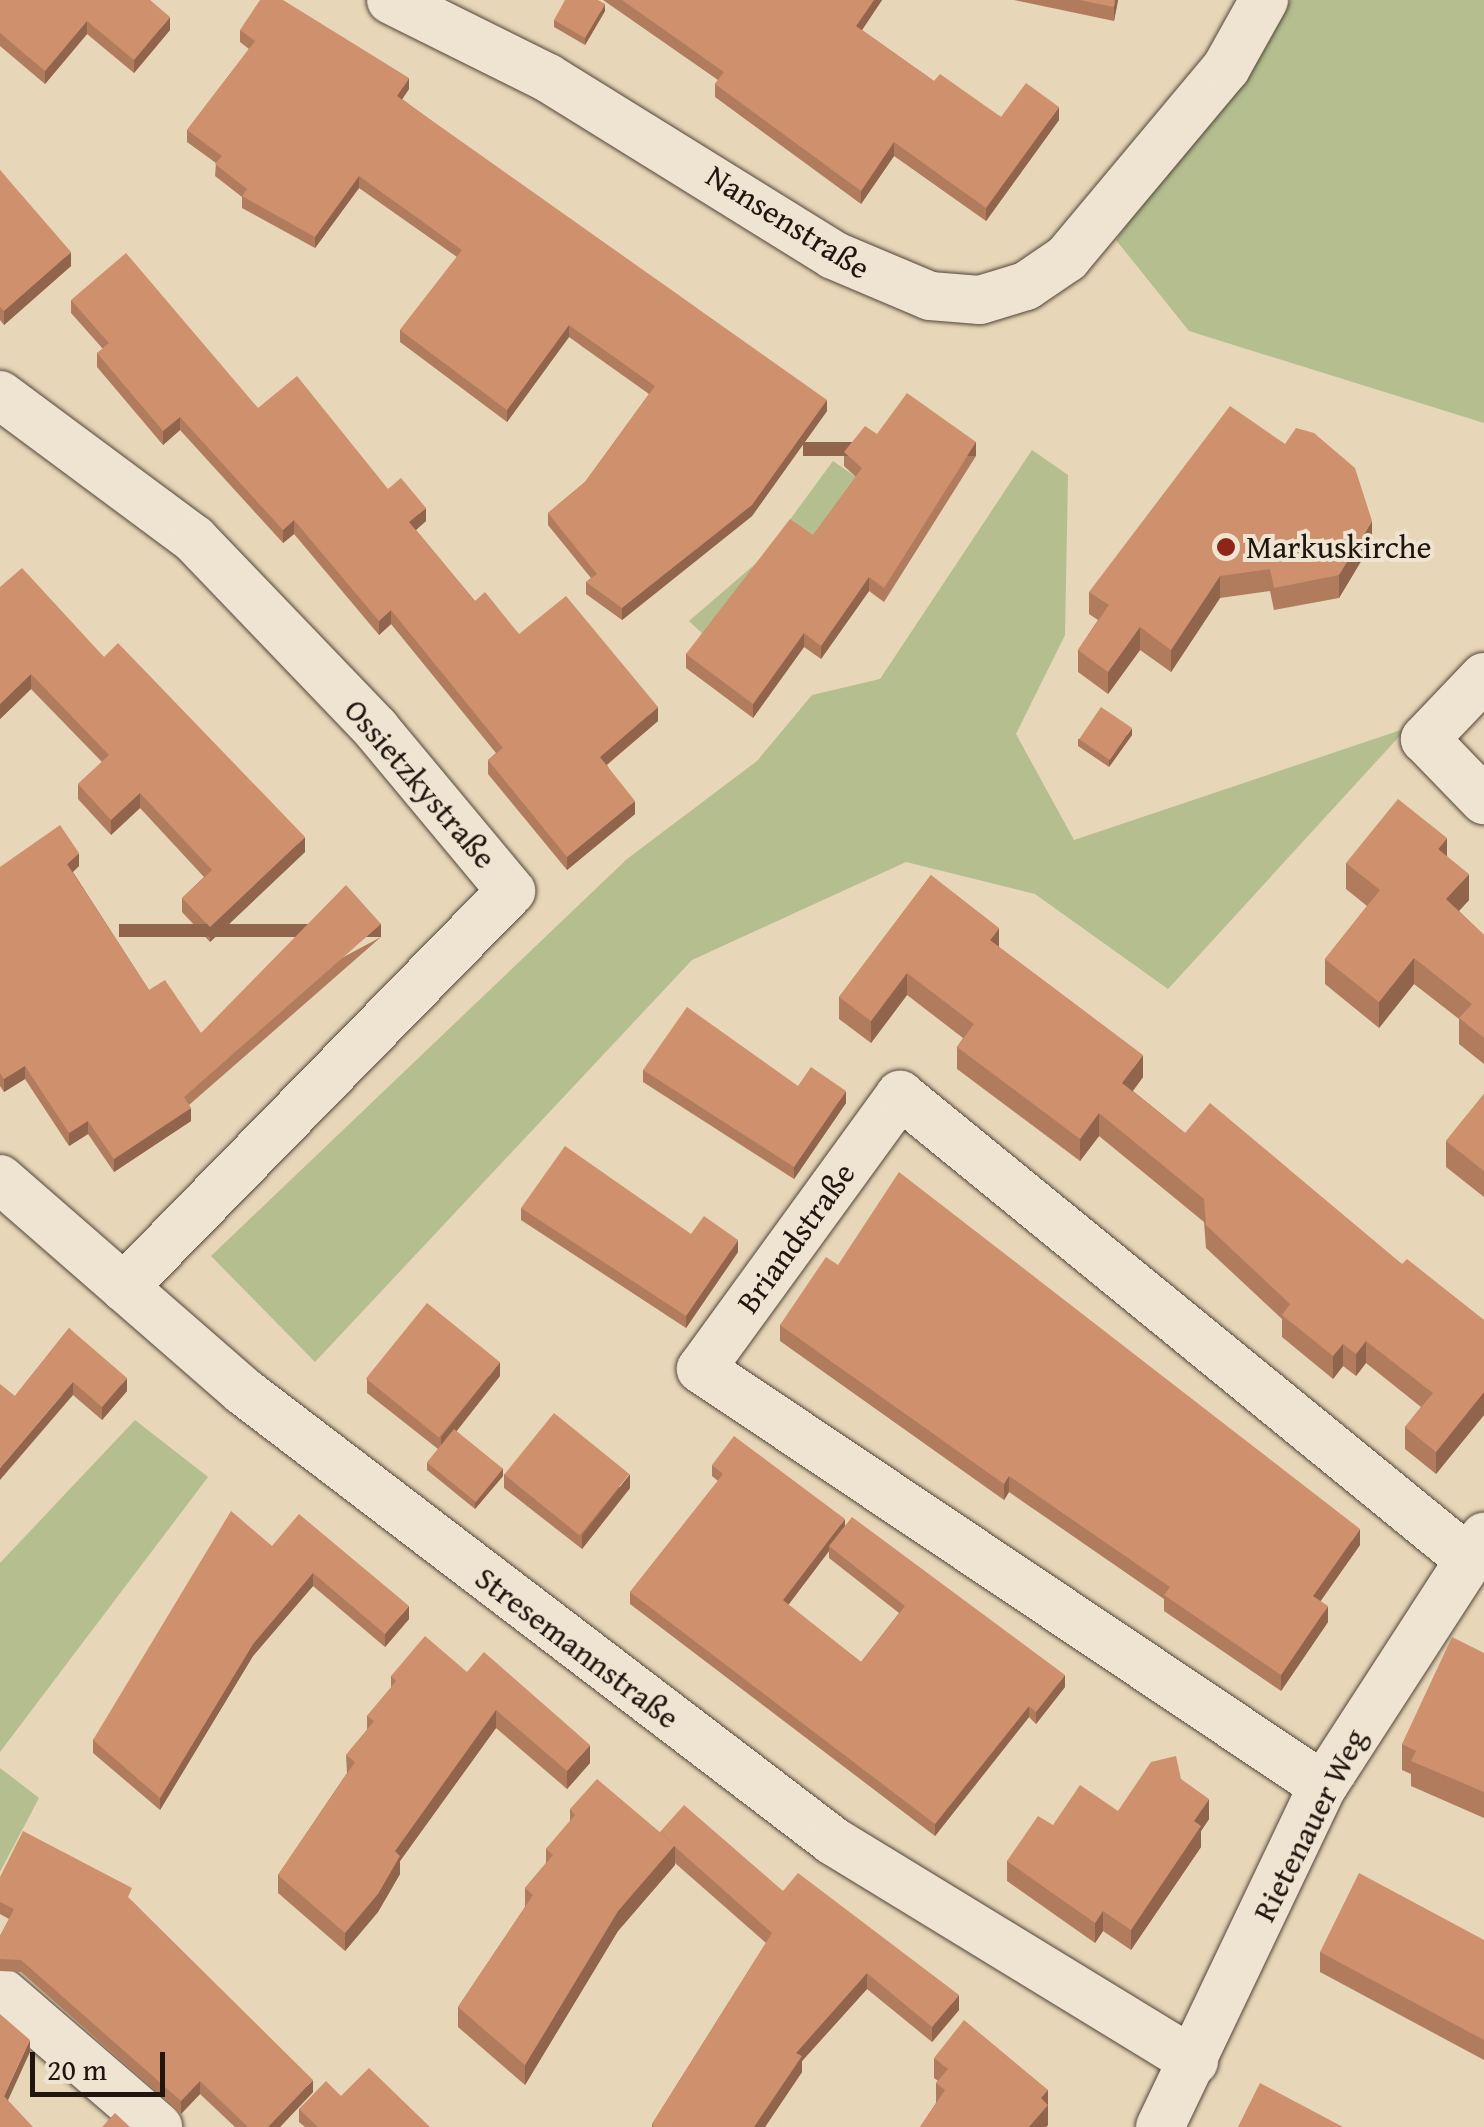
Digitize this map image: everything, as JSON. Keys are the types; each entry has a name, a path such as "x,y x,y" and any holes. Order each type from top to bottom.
{"street":[{"name":"Nansenstraße","path":"391,0 548,78 833,256 930,296 980,300 1026,286 1067,258 1226,68 1264,0"},
{"name":"Ossietzkystraße","path":"0,395 194,539 376,729 511,891 124,1287"},
{"path":"1484,677 1425,739 1484,800"},
{"name":"Briandstraße","path":"1322,1786 701,1369 900,1094 1477,1550"},
{"name":"Stresemannstraße","path":"0,1179 281,1421 832,1840 1194,2062"},
{"name":"Rietenauer Weg","path":"1160,2127 1322,1786 1477,1550"},
{"path":"3,1993 158,2127"}],"green space":[{"path":"1291,0 1484,0 1484,423 1189,331 1116,240"},
{"path":"1032,450 1068,475 1065,635 1016,734 1074,840 1407,728 1168,989 1035,894 906,862 692,960 315,1362 211,1256 627,859 757,761 812,695 880,679"},
{"path":"833,461 856,477 813,549 706,637 689,621 761,559"},
{"path":"135,1420 208,1477 0,1752 0,1563"},
{"path":"0,1768 39,1798 0,1872"}],"building":[{"path":"0,0 150,0 170,17 134,60 87,21 45,71 0,33"},
{"path":"260,0 283,0 409,78 397,96 827,400 752,505 622,608 586,582 597,574 548,513 585,482 655,386 569,325 507,410 400,330 462,250 359,176 315,237 242,196 247,189 215,164 222,156 187,130 255,41 240,30"},
{"path":"565,0 598,0 605,4 585,38 554,20"},
{"path":"622,0 874,0 856,26 934,81 940,74 1001,117 1026,83 1059,107 986,208 894,142 861,191 715,84 724,72"},
{"path":"1079,0 1115,0 1114,7"},
{"path":"0,170 71,252 4,311 0,307"},
{"path":"126,253 258,408 297,376 388,489 401,478 426,508 409,522 475,601 485,592 519,634 566,596 658,707 600,757 635,801 567,857 488,760 503,748 391,610 379,621 294,520 283,530 180,417 163,431 97,353 109,343 71,300"},
{"path":"907,393 976,442 884,588 869,577 821,646 804,633 753,704 686,654 790,519 813,535 862,468 844,452 865,426 877,434"},
{"path":"1230,406 1285,444 1296,428 1314,433 1355,468 1372,521 1339,575 1274,588 1270,569 1220,576 1171,650 1140,627 1108,672 1078,650 1109,605 1089,592"},
{"path":"22,568 104,657 118,643 305,837 210,927 182,898 212,870 140,793 111,820 78,784 109,755 31,674 0,704 0,587"},
{"path":"1101,707 1132,728 1110,760 1079,739"},
{"path":"1398,799 1447,838 1438,849 1469,874 1446,899 1484,935 1484,1038 1459,1018 1472,1004 1414,958 1379,1002 1325,959 1380,890 1346,863"},
{"path":"60,825 79,853 67,864 149,990 165,980 201,1033 346,885 381,924 184,1097 191,1108 114,1159 88,1121 69,1133 25,1066 4,1079 0,1073 0,867"},
{"path":"931,875 999,928 990,940 1143,1055 1122,1083 1185,1133 1210,1103 1402,1264 1407,1259 1484,1320 1484,1392 1436,1452 1405,1427 1433,1393 1366,1341 1356,1354 1343,1344 1333,1356 1282,1315 1290,1304 1206,1225 1204,1199 1099,1113 1080,1139 957,1047 974,1024 907,973 871,1021 839,997"},
{"path":"687,1007 798,1086 811,1067 846,1091 794,1167 643,1070"},
{"path":"1484,1094 1484,1171 1446,1141"},
{"path":"565,1146 691,1234 704,1216 738,1240 686,1316 521,1208"},
{"path":"899,1172 1360,1529 1313,1596 1328,1606 1281,1675 1164,1595 1170,1587 1009,1476 1004,1484 780,1325 826,1257 838,1265"},
{"path":"427,1303 500,1362 439,1438 366,1378"},
{"path":"69,1328 127,1378 102,1407 73,1382 0,1468 0,1384 15,1396"},
{"path":"554,1413 629,1474 580,1535 504,1474"},
{"path":"454,1429 503,1469 476,1502 427,1462"},
{"path":"734,1436 845,1519 783,1600 861,1662 905,1606 829,1546 852,1517 1065,1675 1036,1712 1029,1706 935,1824 630,1592 723,1474 712,1465"},
{"path":"231,1511 272,1546 299,1514 409,1606 385,1634 313,1573 253,1644 160,1798 93,1740"},
{"path":"425,1636 467,1672 484,1652 590,1745 567,1771 496,1710 395,1851 400,1856 378,1894 345,1933 278,1875 355,1762 346,1755 374,1721 367,1716 396,1681 391,1676"},
{"path":"1452,1637 1484,1653 1484,1792 1411,1761 1416,1751 1402,1744"},
{"path":"1176,1756 1181,1779 1209,1799 1194,1821 1201,1826 1131,1930 1103,1911 1095,1923 1007,1861 1038,1816 1053,1825 1080,1785 1118,1811 1151,1762"},
{"path":"597,1779 675,1845 618,1911 525,2065 458,2007 533,1895 525,1888 553,1855 546,1849 575,1815 570,1809"},
{"path":"684,1805 783,1891 798,1873 959,1995 932,2027 867,1973 796,2053 802,2056 754,2127 655,2127 652,2124 772,1933 660,1832"},
{"path":"23,1831 132,1888 128,1897 313,2080 268,2127 248,2127 200,2081 181,2101 21,1960 0,1959 0,1936 14,1909 0,1902 0,1877"},
{"path":"1359,1873 1484,1940 1484,2040 1320,1952"},
{"path":"0,2014 30,2040 4,2096 33,2127 0,2127"},
{"path":"964,2020 1048,2090 1041,2098 1048,2105 1029,2127 920,2127 945,2090 936,2083 948,2069 934,2058"},
{"path":"369,2068 430,2127 318,2127 299,2109 326,2081 341,2096"},
{"path":"1260,2083 1343,2127 1238,2127"},
{"path":"115,2113 130,2127 102,2127"}],"place":[{"name":"Markuskirche","path":"1226,547"}]}
